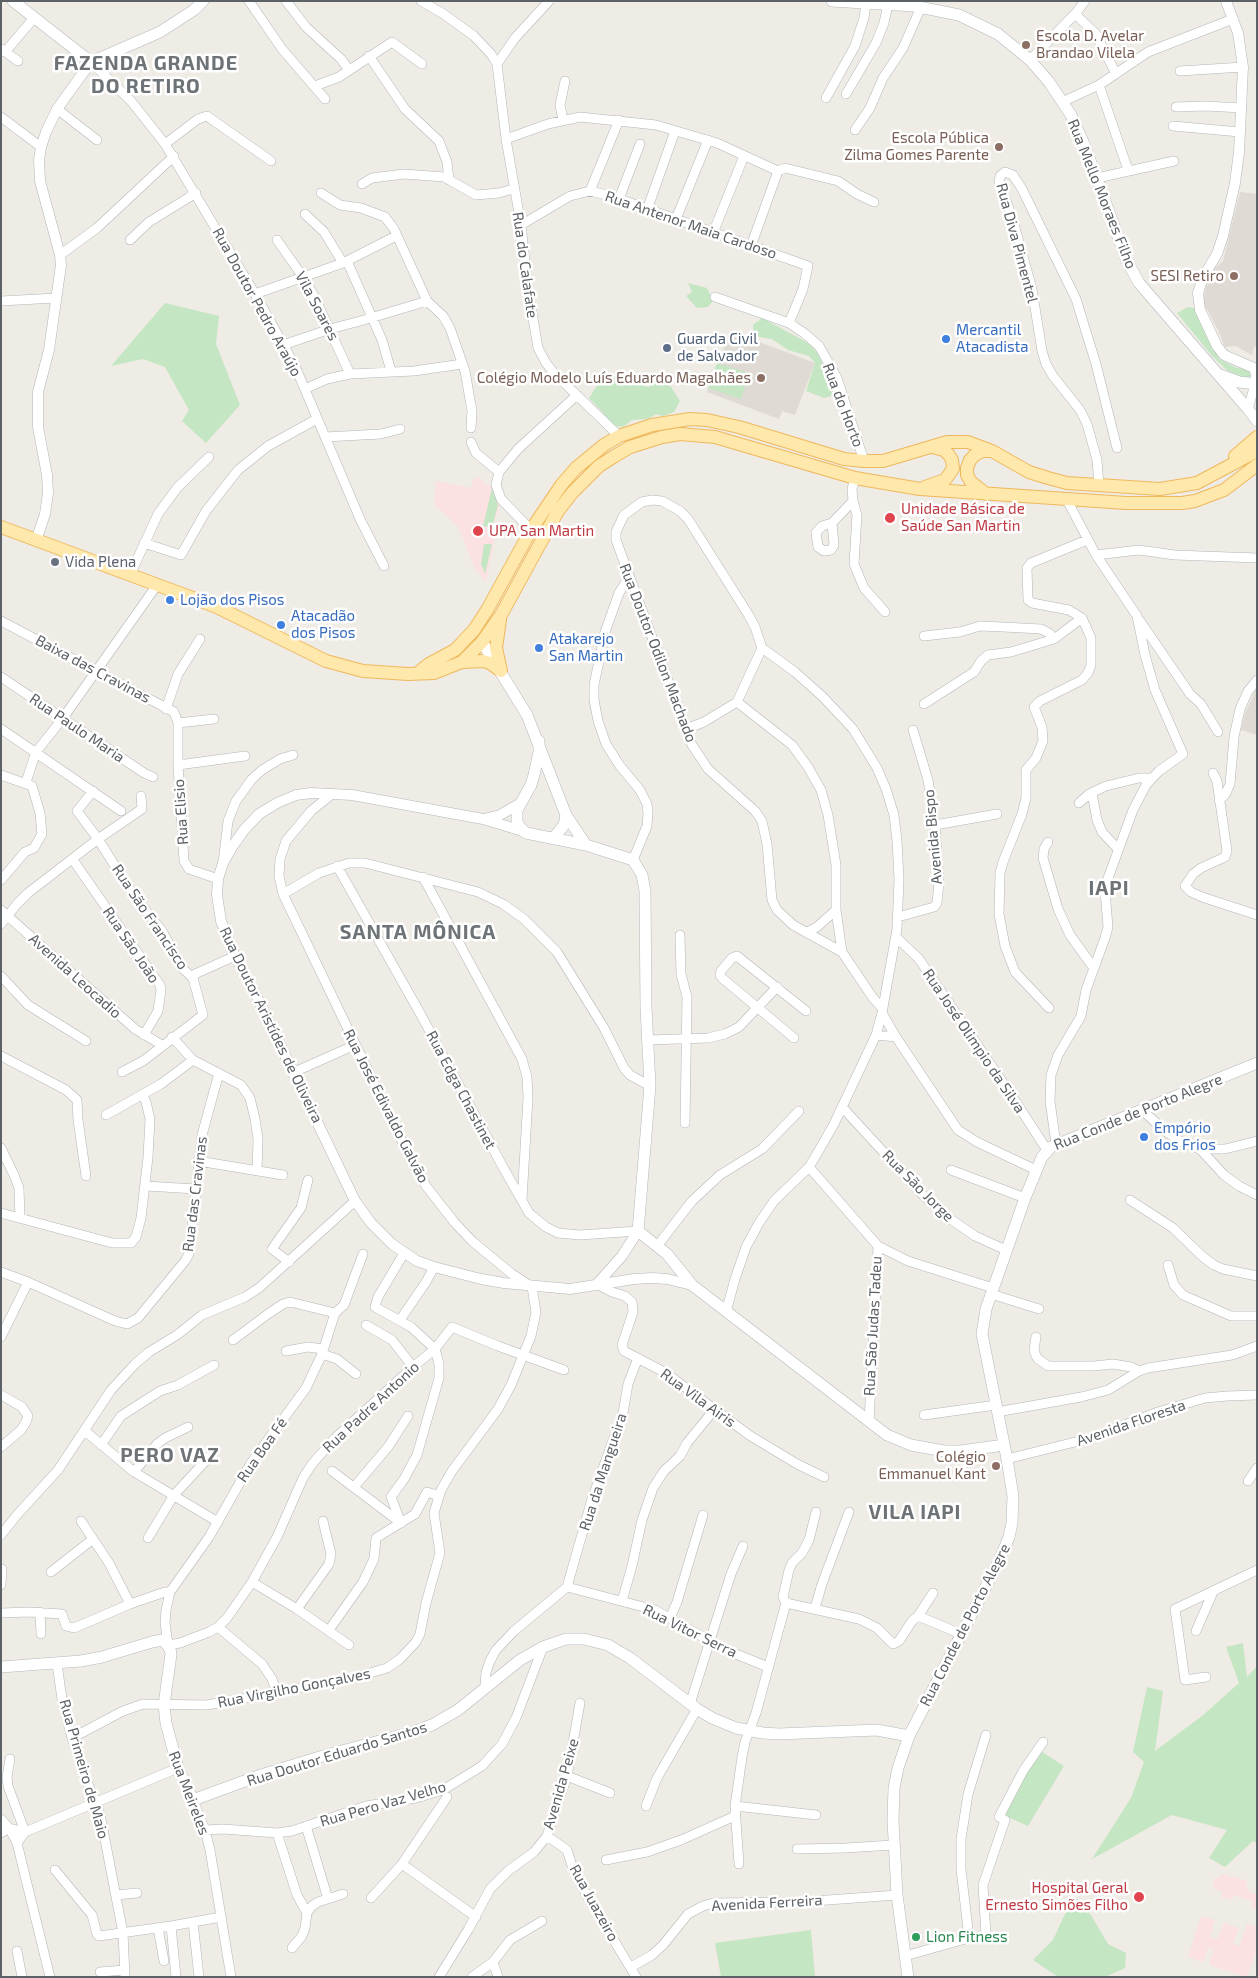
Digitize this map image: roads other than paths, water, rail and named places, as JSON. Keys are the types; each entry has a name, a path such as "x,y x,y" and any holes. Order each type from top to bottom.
{"main road":[{"path":"13,1 91,62 160,32 194,10 203,1"},
{"name":"Rua Mello Moraes Filho","path":"832,1 866,4 892,3 959,15 998,34 1030,60 1062,102 1084,144 1121,247 1133,274 1152,299 1257,421"},
{"name":"Rua Mello Moraes Filho","path":"1218,374 1234,381 1256,384"},
{"path":"418,673 429,664 454,650 474,630 531,530 562,484 576,468 604,445 619,436 652,425 690,419 707,420 739,427 844,459 864,461 883,461 947,442 968,442 992,451 1029,472 1046,478 1100,485 1174,488 1186,486 1206,480 1257,451"},
{"path":"462,662 482,642 501,615 558,511 572,493 598,466 630,447 662,437 698,434 734,442 855,478 920,488 1067,500 1182,503 1208,497 1257,473"},
{"path":"1206,480 1257,437"},
{"path":"920,488 945,480 953,470 952,460 949,455 944,450 932,447"},
{"path":"986,494 967,476 966,468 970,460 976,455 992,451"},
{"path":"1224,490 1257,465"},
{"path":"1,527 225,610 326,662 363,671 408,674 434,673 462,662 483,661 490,663 501,672"},
{"path":"487,610 482,642 527,715 566,815 586,845"},
{"path":"501,615 496,648 501,672"},
{"path":"526,833 517,822 516,815 519,804 525,796 534,775 539,752 538,740"},
{"path":"553,839 564,825 566,815"},
{"name":"Rua Doutor Aristídes de Oliveira","path":"526,833 586,845 633,860"},
{"path":"633,860 642,875 645,891 650,1086 638,1231"},
{"name":"Rua Conde de Porto Alegre","path":"908,1977 897,1895 893,1845 892,1804 894,1788 898,1768 909,1736 1000,1561 1009,1537 1012,1523 1013,1496 982,1334 982,1323 1025,1198 1036,1170 1052,1147 1257,1064"},
{"name":"Rua Doutor Aristídes de Oliveira","path":"638,1231 658,1245 692,1285 869,1422 897,1441 926,1449 961,1451 1004,1445"},
{"name":"Rua Doutor Eduardo Santos","path":"194,1800 315,1759 411,1736 446,1718 520,1660 543,1647 576,1639 608,1645 630,1658 693,1706 724,1724 750,1732 779,1734 877,1730 909,1736"},
{"path":"1,1666 57,1664 102,1657 158,1640 162,1640 168,1646"},
{"name":"Rua Meireles","path":"168,1646 171,1654 164,1705 169,1740 178,1768 194,1800"}],"street":[{"path":"249,1 282,48 325,99"},
{"path":"286,1 306,27 341,59 349,70"},
{"path":"421,1 442,13 474,36 491,54 497,64 514,38 549,1"},
{"path":"1030,60 1076,14 1085,1"},
{"path":"1226,1 1238,33 1243,66 1240,132 1235,183 1223,236 1217,254 1203,277 1198,293 1200,310 1217,346 1224,356 1254,368 1256,384 1248,409"},
{"path":"846,94 878,38 892,3"},
{"path":"826,98 855,46 864,18 866,4"},
{"path":"855,130 870,108 883,78 903,48 921,7"},
{"path":"1076,14 1096,34 1116,74"},
{"path":"18,61 3,50 34,18"},
{"path":"1062,102 1099,85 1148,52 1233,18"},
{"path":"315,86 330,81 392,42 422,64"},
{"path":"369,56 401,104 438,141 447,162 450,180"},
{"path":"36,541 45,514 48,493 47,475 38,427 38,392 49,350 60,281 60,255 40,181 39,160 41,147 57,109 91,62"},
{"name":"Rua Doutor Pedro Araújo","path":"91,62 130,101 174,156 255,294 295,366 360,519 384,566"},
{"name":"Rua do Calafate","path":"497,64 513,189 521,225 528,289 538,348 546,363 619,436"},
{"path":"1180,71 1243,66"},
{"path":"563,120 560,105 564,81"},
{"path":"1099,85 1128,170"},
{"path":"1176,107 1242,108"},
{"path":"57,109 97,140"},
{"path":"165,144 198,119 207,116 271,161"},
{"path":"506,139 563,120 580,117 619,120 656,125 718,143 778,171"},
{"path":"2,119 41,147"},
{"path":"590,191 619,120"},
{"path":"1173,126 1240,132"},
{"path":"647,210 675,131"},
{"path":"676,220 708,140"},
{"path":"619,199 640,144"},
{"path":"60,255 97,228 174,156"},
{"path":"713,233 744,156"},
{"path":"1097,178 1174,161"},
{"path":"751,246 778,171 783,168 838,181 857,194 874,202"},
{"name":"Rua Diva Pimentel","path":"1100,485 1097,460 1087,424 1080,410 1053,376 1046,364 1042,351 1032,289 1012,217 999,182 1000,176 1005,172 1014,175 1022,189 1076,299 1117,448"},
{"path":"362,184 372,178 404,174 442,176 476,195 499,193 513,189"},
{"name":"Rua Antenor Maia Cardoso","path":"521,225 570,196 590,191 619,199 808,266 803,289 789,323"},
{"path":"130,240 149,222 196,193"},
{"path":"321,193 340,205 361,208 385,217 394,228 396,236 427,300 446,321 462,364 472,411 471,428"},
{"path":"305,214 324,232 345,262 385,347 391,371"},
{"path":"255,294 345,262 396,236"},
{"name":"Vila Soares","path":"277,240 304,277 350,374"},
{"path":"1,301 56,298"},
{"name":"Rua do Horto","path":"715,298 789,323 819,346 837,378 864,461"},
{"path":"283,345 427,300"},
{"path":"305,389 326,379 350,374 414,371 462,364"},
{"path":"531,530 501,499 496,485 499,472 518,449 577,395"},
{"path":"144,543 182,555 185,546 206,511 238,470 268,446 317,419"},
{"path":"326,438 373,435 400,429"},
{"path":"471,442 476,453 499,472"},
{"path":"130,575 158,514 176,488 209,457"},
{"path":"855,478 852,489 857,514 854,557 856,570 864,588 885,612"},
{"name":"Rua Doutor Odilon Machado","path":"762,648 756,627 688,519 680,511 662,501 652,500 642,502 624,515 616,532 618,549 686,729 698,756 708,769 755,811 762,821 767,844 772,900 776,910 784,918 842,952 958,1130 977,1142 1036,1170"},
{"path":"1067,500 1096,555 1190,694 1201,704 1218,732"},
{"path":"832,523 853,501"},
{"path":"1050,1008 1016,972 1005,946 998,914 1000,873 1022,814 1026,798 1026,770 1036,758 1043,741 1042,727 1034,707 1040,701 1082,680 1090,669 1091,638 1082,618 1069,610 1028,600 1027,571 1031,563 1087,540"},
{"path":"1096,555 1139,550 1174,555 1257,558"},
{"path":"630,577 620,593 605,632 594,685 594,700 598,721 606,744 620,766 640,790 647,804 647,826 633,860"},
{"path":"26,782 36,752 63,718 157,585"},
{"path":"1052,1147 1051,1075 1058,1056 1081,1016 1093,967 1102,948 1108,928 1106,886 1118,849 1139,797 1151,778 1183,754 1155,690 1137,616"},
{"path":"924,704 974,672 981,660 988,655 1011,652 1054,639 1082,618"},
{"name":"Baixa das Cravinas","path":"1,621 172,711 177,719"},
{"path":"924,636 960,632 980,626 1003,626 1041,629 1049,633 1054,639"},
{"path":"166,709 178,674 200,639"},
{"path":"686,729 704,722 737,702 762,648 795,672 823,696 853,729 877,768 886,789 895,824 899,880 896,937 876,1035 842,1107 808,1167 774,1201 746,1247 726,1312"},
{"name":"Rua Paulo Maria","path":"1,677 144,773 153,777"},
{"path":"1219,800 1224,796 1230,784 1234,737 1240,709 1248,690 1257,680"},
{"path":"737,702 792,744 821,790 833,840 837,884 836,910 842,952"},
{"path":"177,719 214,719"},
{"name":"Rua Elisio","path":"177,719 180,821 185,866 218,879"},
{"path":"1,730 121,811"},
{"name":"Avenida Bispo","path":"898,917 929,909 937,903 939,872 935,825 925,768 913,730"},
{"path":"223,863 228,821 236,801 252,779 262,770 280,759 293,755"},
{"path":"178,765 245,756"},
{"path":"1213,773 1227,847 1226,855 1201,868 1189,878 1185,886 1191,892 1202,897 1257,915"},
{"path":"1,775 26,782 33,788 40,813 42,834 34,848 25,852 1,880"},
{"path":"1079,803 1092,793 1106,786 1144,777 1151,778"},
{"name":"Rua São Francisco","path":"93,791 77,811 98,839 132,893 162,931 182,968 193,978 195,974 235,956"},
{"path":"1092,793 1097,820 1102,832 1118,849"},
{"name":"Rua José Edivaldo Galvão","path":"332,794 311,811 286,841 280,859 279,876 283,894 412,1162 431,1193 472,1241 512,1274 532,1286"},
{"name":"Rua Doutor Aristídes de Oliveira","path":"526,833 483,819 352,795 296,795 277,802 259,814 244,830 223,863 218,879 217,895 221,921 235,956 261,1005 292,1073 362,1213 380,1234 404,1253 434,1266 481,1279 532,1286 570,1289 652,1278 667,1278 692,1285"},
{"path":"1,924 4,912 98,839 142,809 141,796"},
{"name":"Rua Doutor Aristídes de Oliveira","path":"483,819 500,815 519,804"},
{"path":"935,825 997,814"},
{"path":"1048,842 1044,849 1043,858 1058,910 1070,935 1093,967"},
{"name":"Rua São João","path":"73,860 160,985 158,1011 144,1036"},
{"path":"283,894 319,873 337,866 365,863 478,892 502,904 524,919 566,964 628,1073 650,1086"},
{"name":"Rua Edga Chastinet","path":"337,866 522,1200 536,1220 558,1233 580,1235 638,1231"},
{"path":"423,877 522,1059 527,1077 528,1098 522,1200"},
{"path":"807,932 817,927 836,910"},
{"name":"Avenida Leocadio","path":"4,912 37,944 144,1036 162,1046"},
{"path":"680,934 681,974 687,997 685,1123"},
{"name":"Rua José Olimpio da Silva","path":"896,937 927,971 1012,1096 1052,1147"},
{"path":"794,1038 721,977 721,971 736,955 806,1011"},
{"path":"1,976 28,1005 86,1041"},
{"path":"122,1072 143,1061 203,1015 193,978"},
{"path":"648,1040 708,1038 725,1034 739,1027 777,987"},
{"path":"876,1035 896,1037"},
{"path":"172,1037 193,1060 241,1085 250,1098 258,1139 257,1170"},
{"path":"292,1073 355,1045"},
{"path":"1,1056 66,1090 77,1100 86,1176"},
{"path":"106,1115 143,1095 193,1060"},
{"name":"Rua das Cravinas","path":"28,1282 115,1321 127,1324 138,1318 189,1254 202,1135 218,1073"},
{"path":"1,1213 112,1243 128,1245 134,1240 137,1232 146,1186 150,1119 143,1095"},
{"name":"Rua São Jorge","path":"842,1107 923,1195 946,1216 975,1236 1006,1250"},
{"path":"1142,1110 1165,1131 1180,1141 1200,1149 1225,1149 1254,1144"},
{"path":"658,1245 692,1201 720,1175 762,1149 799,1111"},
{"path":"1,1148 19,1188 20,1218"},
{"path":"1200,1149 1224,1175 1239,1186 1257,1195"},
{"path":"198,1161 283,1175"},
{"name":"Rua São Judas Tadeu","path":"808,1167 878,1246 869,1422"},
{"path":"951,1170 1025,1198"},
{"path":"288,1262 272,1250 301,1208 308,1180"},
{"path":"146,1186 196,1189"},
{"path":"1130,1200 1173,1228 1214,1265 1223,1269 1257,1276"},
{"path":"1,1535 58,1470 111,1390 149,1352 177,1336 202,1315 245,1297 259,1288 356,1201"},
{"path":"597,1284 622,1256 638,1231"},
{"path":"878,1246 908,1261 1039,1309"},
{"path":"401,1523 399,1513 391,1497 412,1467 422,1441 439,1378 439,1364 435,1350 411,1327 376,1308 375,1305 404,1253"},
{"name":"Rua Boa Fé","path":"168,1646 165,1623 170,1592 218,1522 251,1463 300,1398 322,1351 335,1313 344,1305 363,1254"},
{"path":"1168,1265 1174,1285 1183,1295 1230,1316 1257,1316"},
{"path":"400,1320 426,1282 434,1266"},
{"path":"1,1272 28,1282 1,1337"},
{"name":"Rua Vila Airis","path":"597,1284 605,1290 625,1296 632,1302 633,1312 622,1345 624,1351 666,1373 714,1410 774,1451 824,1477"},
{"name":"Rua Virgilho Gonçalves","path":"72,1738 132,1707 143,1704 207,1705 378,1672 400,1659 416,1642 420,1634 426,1603 440,1553 434,1521 434,1512 439,1496 446,1480 498,1409 524,1356 536,1312 532,1286"},
{"path":"233,1340 275,1309 290,1302 335,1313"},
{"path":"366,1325 392,1340 413,1367"},
{"name":"Rua Padre Antonio","path":"168,1646 196,1638 218,1627 236,1606 252,1582 278,1537 303,1478 312,1464 334,1438 413,1367 435,1350 452,1327 564,1370"},
{"path":"1036,1337 1034,1350 1036,1356 1048,1366 1118,1364 1139,1371"},
{"path":"924,1414 1044,1405 1108,1390 1139,1371 1232,1355 1257,1346"},
{"path":"286,1351 308,1347 322,1351 337,1359 356,1374"},
{"name":"Rua da Mangueira","path":"568,1587 592,1499 619,1425 628,1384 638,1358"},
{"path":"101,1445 120,1416 160,1391 178,1385 214,1365"},
{"path":"1,1395 22,1407 28,1416 21,1430 1,1447"},
{"name":"Avenida Floresta","path":"1007,1459 1091,1438 1158,1412 1205,1398 1257,1395"},
{"path":"622,1601 642,1520 653,1488 664,1471 680,1456 687,1443 714,1410"},
{"path":"354,1487 388,1447 408,1416"},
{"path":"134,1472 157,1444 188,1426"},
{"path":"85,1431 134,1472 218,1522"},
{"path":"148,1538 174,1495 211,1455"},
{"path":"1248,1481 1257,1468"},
{"path":"332,1471 401,1523"},
{"path":"329,1630 363,1582 374,1559 376,1538 419,1510 428,1492 439,1496"},
{"path":"739,1864 735,1806 742,1757 786,1603 783,1597 789,1570 809,1540 816,1512"},
{"path":"815,1608 824,1577 849,1512"},
{"path":"670,1618 677,1602 703,1515"},
{"path":"1,1522 16,1516"},
{"path":"81,1520 109,1563 130,1604"},
{"path":"297,1609 329,1564 331,1554 323,1521"},
{"path":"51,1572 93,1539"},
{"path":"646,1806 657,1778 693,1706 710,1641 733,1567 743,1546"},
{"path":"1,1585 2,1569"},
{"path":"1206,1677 1184,1680 1176,1609 1257,1570"},
{"path":"252,1582 297,1609 349,1645"},
{"path":"485,1687 486,1672 496,1650 514,1631 568,1587"},
{"name":"Rua Vitor Serra","path":"568,1587 650,1608 710,1641 768,1667"},
{"path":"1,1613 40,1612 62,1614 66,1626 74,1628 130,1604 170,1592"},
{"path":"1196,1631 1213,1592"},
{"path":"786,1603 815,1608 868,1623 893,1644 899,1641 933,1593"},
{"path":"40,1612 41,1634"},
{"path":"918,1616 961,1634"},
{"path":"218,1627 262,1664 272,1679 277,1692"},
{"name":"Rua Pero Vaz Velho","path":"205,1830 223,1829 277,1833 306,1826 366,1806 416,1798 443,1790 482,1766 502,1744 543,1647"},
{"name":"Rua Primeiro de Maio","path":"57,1664 62,1699 72,1738 86,1782 96,1802 123,1933 125,1973"},
{"name":"Avenida Peixe","path":"439,1977 476,1917 490,1889 498,1880 534,1852 547,1836 567,1776 580,1703"},
{"path":"969,1938 961,1869 961,1839 968,1794 986,1735"},
{"path":"905,1956 986,1935 983,1885 1005,1820 999,1817 1001,1810 1022,1771 1043,1742"},
{"path":"10,1759 7,1777 8,1786 25,1832"},
{"path":"5,1830 25,1832 178,1768"},
{"path":"567,1776 610,1793"},
{"path":"371,1898 402,1864 447,1797"},
{"name":"Rua Meireles","path":"194,1800 205,1830 230,1973"},
{"path":"735,1806 816,1816"},
{"path":"606,1860 647,1852 681,1840 735,1816"},
{"path":"1,1820 5,1830 17,1843 50,1977"},
{"path":"306,1826 328,1899"},
{"path":"17,1843 25,1832"},
{"path":"277,1833 297,1896 307,1913"},
{"name":"Rua Juazeiro","path":"547,1836 567,1850 573,1870 586,1894 636,1977"},
{"path":"797,1849 893,1845"},
{"path":"402,1864 476,1917"},
{"path":"55,1870 92,1915 99,1936 171,1926 221,1916"},
{"path":"116,1895 137,1893"},
{"path":"292,1948 302,1936 307,1913 318,1902 343,1894"},
{"name":"Avenida Ferreira","path":"631,1967 652,1955 663,1945 688,1914 713,1903 800,1902 897,1895"},
{"path":"472,1977 493,1962 510,1940 542,1921"},
{"path":"193,1922 199,1977"},
{"path":"171,1926 176,1977"},
{"path":"158,1928 164,1961"},
{"path":"17,1951 22,1977"},
{"path":"493,1962 498,1977"},
{"path":"100,1972 125,1973"}],"place":[{"name":"Escola D. Avelar Brandao Vilela","path":"1026,45"},
{"name":"Escola Pública Zilma Gomes Parente","path":"999,147"},
{"name":"SESI Retiro","path":"1234,276"},
{"name":"Mercantil Atacadista","path":"946,339"},
{"name":"Guarda Civil de Salvador","path":"667,348"},
{"name":"Colégio Modelo Luís Eduardo Magalhães","path":"761,378"},
{"name":"Unidade Básica de Saúde San Martin","path":"890,518"},
{"name":"UPA San Martin","path":"478,531"},
{"name":"Vida Plena","path":"55,562"},
{"name":"Lojão dos Pisos","path":"170,600"},
{"name":"Atacadão dos Pisos","path":"281,625"},
{"name":"Atakarejo San Martin","path":"539,648"},
{"name":"Empório dos Frios","path":"1144,1137"},
{"name":"Colégio Emmanuel Kant","path":"996,1466"},
{"name":"Hospital Geral Ernesto Simões Filho","path":"1139,1897"},
{"name":"Lion Fitness","path":"916,1937"}],"district":[{"name":"FAZENDA GRANDE DO RETIRO","path":"146,74"},
{"name":"IAPI","path":"1109,888"},
{"name":"SANTA MÔNICA","path":"418,932"},
{"name":"PERO VAZ","path":"170,1455"},
{"name":"VILA IAPI","path":"915,1512"}]}
